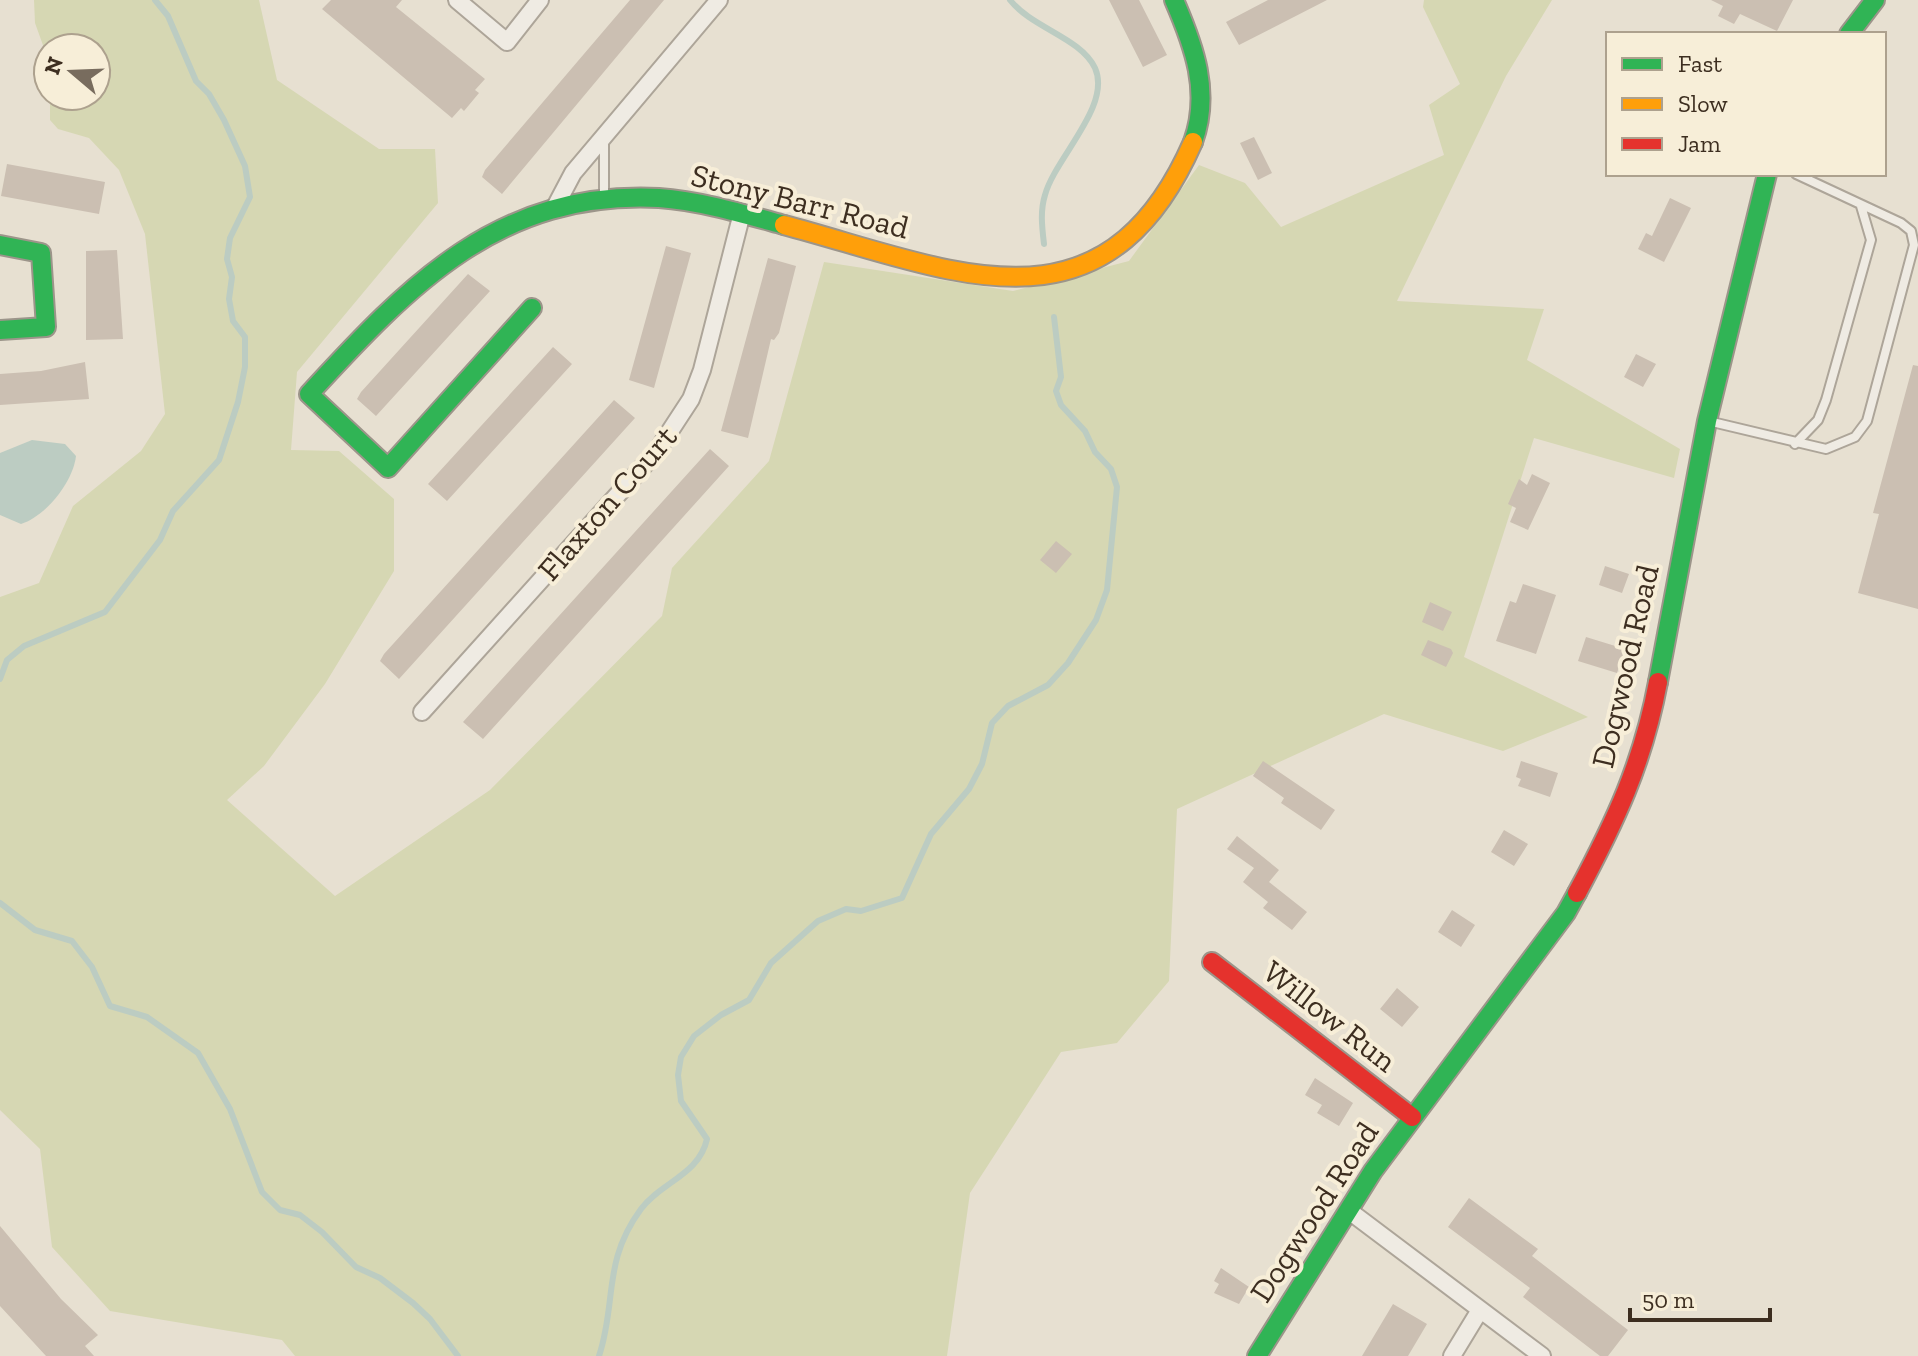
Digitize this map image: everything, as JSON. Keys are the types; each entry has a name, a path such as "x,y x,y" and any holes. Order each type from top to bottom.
{"street":[{"path":"457,0 507,42 540,0"},
{"path":"554,209 573,173 719,0"},
{"name":"Stony Barr Road","path":"532,308 388,468 309,394 406,289 442,259 480,235 554,209 604,199 666,199 742,213 978,275 1039,277 1068,273 1095,263 1122,244 1147,218 1172,183 1193,141 1202,104 1202,70 1174,0"},
{"path":"1851,32 1875,0"},
{"name":"Dogwood Road","path":"1257,1356 1348,1210 1412,1117 1566,913 1619,815 1634,776 1654,700 1707,421 1767,176"},
{"name":"Flaxton Court","path":"422,712 657,451 677,424 702,370 742,213"},
{"path":"0,245 41,253 46,327 0,330"},
{"name":"Willow Run","path":"1212,962 1412,1117"},
{"path":"1348,1210 1542,1356"},
{"path":"1452,1356 1480,1310"}],"lane":[{"path":"604,135 604,199"},
{"path":"1707,421 1826,449 1855,437 1867,421 1874,403 1914,245 1911,231 1901,223 1800,176"},
{"path":"1795,444 1807,435 1822,410 1867,255 1870,228 1861,206"}],"green space":[{"path":"34,0 259,0 277,80 379,149 435,149 438,203 297,372 291,450 339,451 394,499 394,571 325,684 264,766 227,800 335,896 490,790 662,616 672,568 769,461 824,262 1013,291 1129,261 1199,165 1245,183 1281,227 1444,155 1429,105 1460,84 1423,7 1424,0 1552,0 1506,76 1397,301 1544,309 1527,360 1680,449 1674,478 1534,438 1464,657 1588,717 1503,751 1384,714 1177,809 1169,981 1117,1043 1061,1052 970,1193 947,1356 295,1356 282,1340 110,1311 52,1247 40,1149 0,1110 0,597 39,583 73,506 141,451 165,414 145,234 119,170 89,138 58,129 50,120 50,112 112,112 112,32 38,32"}],"shaded area":[{"path":"32,440 65,444 76,456 70,476 57,497 40,514 21,524 0,515 0,453"}],"building":[{"path":"331,0 402,0 396,7 485,79 475,90 479,93 464,111 461,108 452,118 322,9"},
{"path":"630,0 664,0 502,194 482,177 485,170"},
{"path":"1109,0 1139,0 1167,55 1143,67"},
{"path":"1268,0 1327,0 1239,45 1226,22"},
{"path":"1711,0 1793,0 1777,31 1740,14 1734,24 1718,16 1723,6"},
{"path":"1254,137 1272,173 1258,180 1240,143"},
{"path":"7,164 105,182 99,214 1,196"},
{"path":"1670,198 1691,208 1664,262 1638,249 1646,233 1652,236"},
{"path":"666,246 691,253 654,388 629,380"},
{"path":"117,250 123,339 86,340 86,251"},
{"path":"768,258 796,266 779,333 774,340 771,339 748,438 721,431"},
{"path":"468,274 490,291 376,416 357,399 361,392"},
{"path":"553,347 572,364 447,501 428,484"},
{"path":"1636,354 1656,364 1643,387 1624,377"},
{"path":"85,362 89,399 0,405 0,374 41,371"},
{"path":"1913,365 1918,366 1918,609 1858,593 1879,514 1873,513"},
{"path":"614,400 635,418 399,679 380,661 384,654"},
{"path":"710,449 729,466 483,739 463,722"},
{"path":"1532,474 1550,483 1528,530 1510,522 1516,508 1508,504 1519,479 1527,485"},
{"path":"1056,541 1072,554 1056,573 1040,560"},
{"path":"1605,566 1629,574 1622,593 1599,585"},
{"path":"1523,584 1556,595 1536,654 1496,641 1510,601 1516,603"},
{"path":"1430,602 1452,612 1443,631 1422,622"},
{"path":"1586,637 1625,649 1617,673 1578,661"},
{"path":"1428,640 1451,649 1453,653 1446,667 1421,655"},
{"path":"1263,761 1335,810 1321,830 1281,803 1284,798 1253,776"},
{"path":"1521,761 1558,773 1550,797 1518,786 1521,779 1516,777"},
{"path":"1504,830 1528,844 1514,866 1491,852"},
{"path":"1237,836 1279,870 1269,882 1307,912 1292,930 1263,908 1268,902 1243,882 1254,868 1227,849"},
{"path":"1452,910 1475,925 1461,947 1438,932"},
{"path":"1397,988 1419,1007 1402,1027 1380,1009"},
{"path":"1315,1078 1353,1103 1339,1126 1317,1113 1322,1105 1305,1095"},
{"path":"1469,1198 1538,1249 1532,1256 1628,1330 1608,1356 1600,1356 1523,1297 1530,1288 1448,1227"},
{"path":"0,1226 61,1299 98,1335 85,1346 94,1356 46,1356 0,1306"},
{"path":"1221,1268 1249,1287 1239,1304 1214,1293 1219,1284 1214,1281"},
{"path":"1393,1304 1427,1324 1408,1356 1362,1356"}],"waterway":[{"path":"0,679 7,660 24,646 105,612 160,540 173,511 219,460 238,402 245,367 245,337 233,321 229,299 232,277 227,259 230,238 250,197 245,166 224,120 209,94 196,81 168,16 155,0"},
{"path":"1010,0 1019,10 1079,49 1095,68 1098,83 1096,99 1089,115 1045,195 1042,213 1044,244"},
{"path":"599,1356 615,1265 629,1228 649,1200 696,1161 707,1139 681,1101 678,1075 681,1057 694,1036 721,1015 749,1000 771,963 818,921 846,909 861,911 902,898 931,834 969,789 982,764 992,723 1008,706 1048,685 1068,663 1096,620 1107,590 1117,487 1111,469 1095,452 1085,431 1061,405 1056,391 1061,377 1054,317"},
{"path":"0,903 35,930 72,941 92,967 110,1006 147,1017 198,1053 230,1109 262,1192 280,1210 300,1215 322,1232 356,1267 380,1278 413,1303 430,1319 458,1356"}],"traffic: fast":[{"path":"1174,0 1198,70 1200,105 1193,142"},
{"path":"1851,32 1875,0"},
{"path":"1658,682 1707,421 1767,176"},
{"path":"532,308 388,468 309,394 383,316 422,282 462,252 504,228 551,210 602,200 659,198 706,205 784,225"},
{"path":"0,245 41,253 46,327 0,330"},
{"path":"1257,1356 1373,1171 1566,913 1577,893"}],"traffic: slow":[{"path":"784,225 963,272 1017,277 1068,270 1114,248 1156,206 1193,142"}],"traffic: jam":[{"path":"1577,893 1604,841 1636,766 1658,682"},
{"path":"1212,962 1412,1117"}]}
